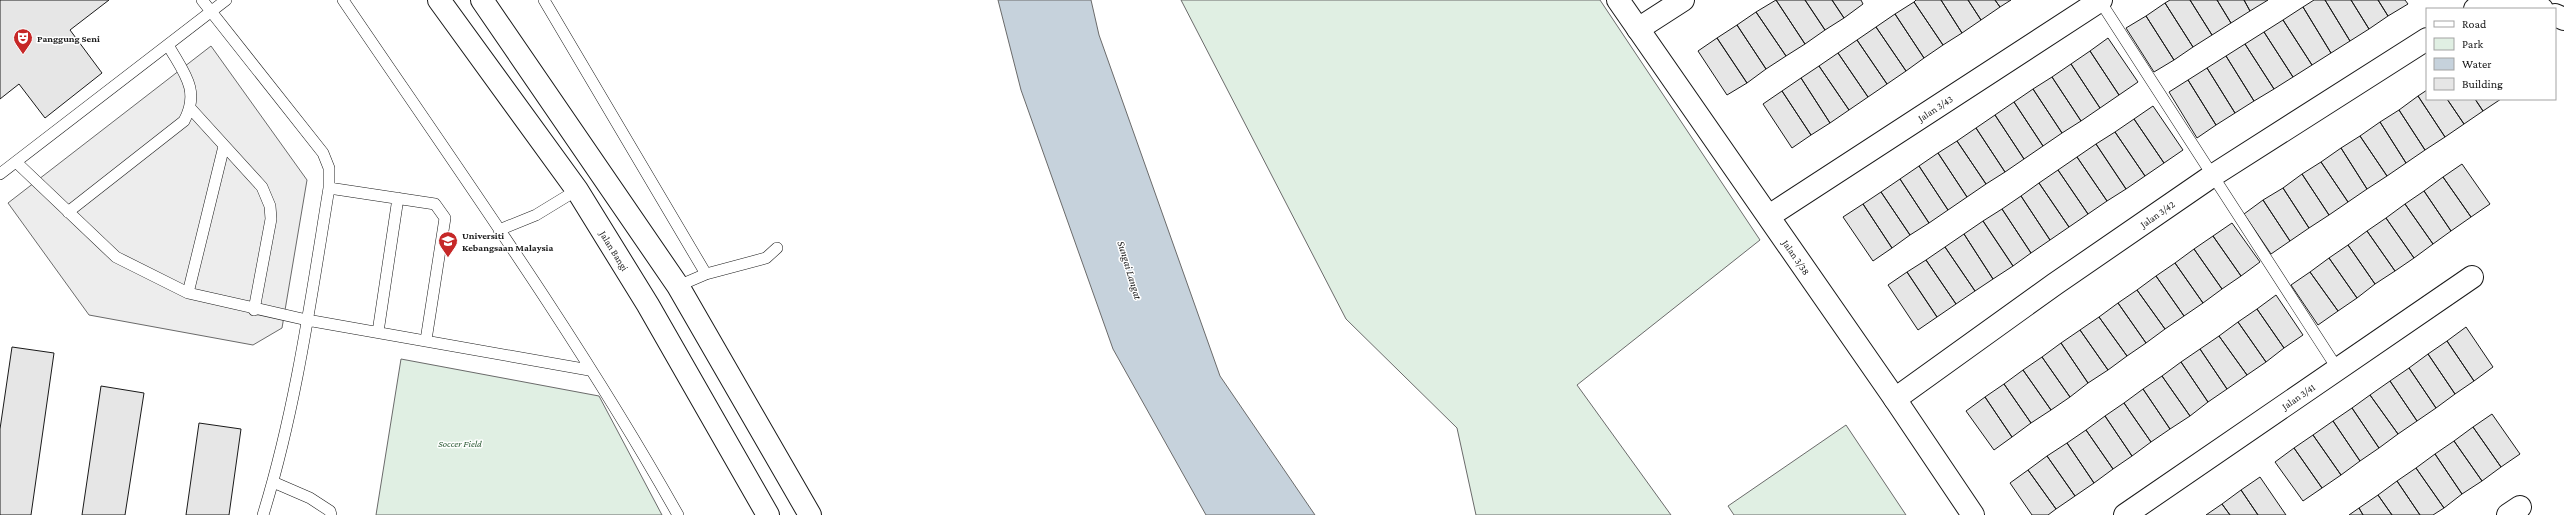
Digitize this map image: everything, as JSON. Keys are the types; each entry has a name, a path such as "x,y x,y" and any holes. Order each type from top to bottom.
{"street":[{"name":"Jalan Bangi","path":"439,0 577,190 648,305 768,515"},
{"path":"482,0 678,286 810,515"},
{"name":"Jalan 3/38","path":"1618,0 1895,398 1973,515"},
{"path":"1638,29 1683,0"},
{"name":"Jalan 3/43","path":"1769,216 2100,0"},
{"path":"2512,0 2527,3 2540,8"},
{"name":"Jalan 3/42","path":"1895,398 2055,284 2212,176 2426,40"},
{"name":"Jalan 3/41","path":"2124,515 2472,277"}],"lane":[{"path":"202,0 324,152 329,168 330,188 292,406 263,515"},
{"path":"0,174 226,0"},
{"path":"343,0 499,230 640,446 678,515"},
{"path":"544,0 706,274"},
{"path":"2100,0 2337,368"},
{"path":"68,212 184,121 190,109 193,96 190,85 168,45"},
{"path":"190,109 262,187 270,206 271,219 254,310"},
{"path":"188,293 224,146"},
{"path":"16,162 116,257 188,293 254,310 589,370"},
{"path":"330,188 435,204 445,218 426,340"},
{"path":"499,230 536,215 577,190"},
{"path":"378,332 398,198"},
{"path":"678,286 706,274 766,258 777,248"},
{"path":"273,482 310,498 330,511 331,515"}],"green space":[{"path":"1181,0 1600,0 1760,240 1577,385 1671,515 1476,515 1457,428 1346,319"},
{"name":"Soccer Field","path":"401,359 599,396 662,515 376,515"},
{"path":"1846,425 1906,515 1734,515 1728,506"}],"shaded area":[{"path":"211,46 307,180 282,328 253,345 89,315 8,203"}],"water":[{"name":"Sungai Langat","path":"998,0 1091,0 1099,35 1220,376 1315,515 1206,515 1113,349 1021,90"}],"building":[{"path":"0,0 109,0 70,30 102,73 45,118 19,84 0,99"},
{"path":"1776,0 1805,44 1786,56 1756,12"},
{"path":"1776,0 1805,0 1825,30 1805,44"},
{"path":"1805,0 1832,0 1844,18 1825,30"},
{"path":"1832,0 1861,0 1863,4 1844,18"},
{"path":"1916,0 1941,0 1962,33 1943,45 1914,2"},
{"path":"1941,0 1968,0 1981,20 1962,33"},
{"path":"1968,0 1995,0 2000,7 1981,20"},
{"path":"1995,0 2011,0 2000,7"},
{"path":"2170,0 2190,0 2212,35 2193,47 2165,3"},
{"path":"2190,0 2217,0 2231,23 2212,35"},
{"path":"2217,0 2244,0 2250,11 2231,23"},
{"path":"2244,0 2268,0 2250,11"},
{"path":"2314,0 2325,0 2350,41 2331,53 2303,7"},
{"path":"2325,0 2351,0 2369,29 2350,41"},
{"path":"2351,0 2378,0 2388,16 2369,29"},
{"path":"2378,0 2405,0 2408,4 2388,16"},
{"path":"1914,2 1943,45 1924,58 1895,14"},
{"path":"2165,3 2193,47 2174,60 2146,16"},
{"path":"2303,7 2331,53 2312,65 2283,20"},
{"path":"1756,12 1786,56 1766,69 1737,25"},
{"path":"1895,14 1924,58 1906,71 1876,27"},
{"path":"2146,16 2174,60 2154,72 2126,28"},
{"path":"2283,20 2312,65 2293,77 2264,32"},
{"path":"1737,25 1766,69 1747,83 1717,38"},
{"path":"1876,27 1906,71 1887,84 1857,40"},
{"path":"2264,32 2293,77 2274,89 2245,44"},
{"path":"1717,38 1747,83 1727,95 1698,51"},
{"path":"2108,38 2138,82 2119,95 2090,51"},
{"path":"1857,40 1887,84 1868,97 1838,53"},
{"path":"2245,44 2274,89 2254,101 2226,56"},
{"path":"2090,51 2119,95 2100,108 2071,64"},
{"path":"1838,53 1868,97 1849,110 1819,66"},
{"path":"2226,56 2254,101 2235,113 2207,68"},
{"path":"2071,64 2100,108 2081,121 2052,77"},
{"path":"1819,66 1849,110 1830,123 1801,78"},
{"path":"2207,68 2235,113 2216,125 2188,80"},
{"path":"2052,77 2081,121 2062,133 2033,89"},
{"path":"1801,78 1830,123 1811,135 1782,91"},
{"path":"2188,80 2216,125 2197,138 2169,92"},
{"path":"2033,89 2062,133 2043,146 2014,102"},
{"path":"1782,91 1811,135 1792,148 1763,104"},
{"path":"2426,91 2426,100 2448,100 2464,124 2445,137 2418,96"},
{"path":"2418,96 2445,137 2425,150 2399,110"},
{"path":"2448,100 2476,100 2483,111 2464,124"},
{"path":"2476,100 2500,100 2483,111"},
{"path":"2014,102 2043,146 2024,159 1995,115"},
{"path":"2153,106 2183,150 2164,163 2134,119"},
{"path":"2399,110 2425,150 2406,163 2380,122"},
{"path":"1995,115 2024,159 2005,172 1976,128"},
{"path":"2134,119 2164,163 2145,176 2115,132"},
{"path":"2380,122 2406,163 2387,176 2360,136"},
{"path":"1976,128 2005,172 1986,184 1957,141"},
{"path":"2115,132 2145,176 2126,189 2096,144"},
{"path":"2360,136 2387,176 2367,189 2341,148"},
{"path":"1957,141 1986,184 1967,197 1938,153"},
{"path":"2096,144 2126,189 2107,201 2077,157"},
{"path":"2341,148 2367,189 2348,202 2321,162"},
{"path":"1938,153 1967,197 1948,210 1919,166"},
{"path":"2077,157 2107,201 2088,214 2058,170"},
{"path":"2321,162 2348,202 2329,215 2302,174"},
{"path":"2462,164 2490,204 2471,217 2443,177"},
{"path":"1919,166 1948,210 1929,223 1900,179"},
{"path":"2058,170 2088,214 2069,227 2039,183"},
{"path":"2302,174 2329,215 2309,228 2283,188"},
{"path":"2443,177 2471,217 2451,231 2424,191"},
{"path":"1900,179 1929,223 1910,235 1881,192"},
{"path":"2039,183 2069,227 2050,240 2021,196"},
{"path":"2283,188 2309,228 2290,241 2263,200"},
{"path":"2424,191 2451,231 2433,244 2405,204"},
{"path":"1881,192 1910,235 1892,248 1863,204"},
{"path":"2021,196 2050,240 2031,253 2002,209"},
{"path":"2263,200 2290,241 2271,254 2244,214"},
{"path":"1863,204 1892,248 1873,261 1843,217"},
{"path":"2405,204 2433,244 2414,258 2386,218"},
{"path":"2002,209 2031,253 2013,266 1983,221"},
{"path":"2386,218 2414,258 2395,271 2367,231"},
{"path":"1983,221 2013,266 1993,279 1964,234"},
{"path":"2232,223 2260,262 2241,276 2213,236"},
{"path":"2367,231 2395,271 2375,284 2348,245"},
{"path":"1964,234 1993,279 1975,291 1945,247"},
{"path":"2213,236 2241,276 2222,289 2194,249"},
{"path":"2348,245 2375,284 2357,298 2329,258"},
{"path":"1945,247 1975,291 1956,304 1926,260"},
{"path":"2194,249 2222,289 2203,303 2175,263"},
{"path":"2329,258 2357,298 2338,311 2310,272"},
{"path":"1926,260 1956,304 1937,317 1907,272"},
{"path":"2175,263 2203,303 2184,316 2156,276"},
{"path":"1907,272 1937,317 1918,330 1888,285"},
{"path":"2310,272 2338,311 2318,325 2291,285"},
{"path":"2156,276 2184,316 2165,329 2137,290"},
{"path":"2137,290 2165,329 2146,343 2118,303"},
{"path":"2276,295 2303,335 2284,348 2257,309"},
{"path":"2118,303 2146,343 2127,356 2099,317"},
{"path":"2257,309 2284,348 2266,362 2238,322"},
{"path":"2099,317 2127,356 2108,370 2080,330"},
{"path":"2238,322 2266,362 2247,375 2219,336"},
{"path":"2466,327 2493,367 2474,381 2447,341"},
{"path":"2080,330 2108,370 2088,383 2061,343"},
{"path":"2219,336 2247,375 2227,389 2200,349"},
{"path":"2447,341 2474,381 2455,394 2428,354"},
{"path":"2061,343 2088,383 2070,397 2042,357"},
{"path":"12,347 54,353 31,515 0,515 0,429"},
{"path":"2200,349 2227,389 2208,402 2181,362"},
{"path":"2428,354 2455,394 2436,408 2409,368"},
{"path":"2042,357 2070,397 2051,410 2023,370"},
{"path":"2181,362 2208,402 2190,416 2162,376"},
{"path":"2409,368 2436,408 2417,421 2390,381"},
{"path":"2023,370 2051,410 2031,423 2004,384"},
{"path":"2162,376 2190,416 2170,429 2143,389"},
{"path":"2390,381 2417,421 2398,434 2370,395"},
{"path":"2004,384 2031,423 2012,437 1985,397"},
{"path":"101,386 144,393 125,515 82,515"},
{"path":"2143,389 2170,429 2151,442 2124,403"},
{"path":"2370,395 2398,434 2379,448 2352,408"},
{"path":"1985,397 2012,437 1994,450 1966,411"},
{"path":"2124,403 2151,442 2132,456 2105,416"},
{"path":"2352,408 2379,448 2360,461 2333,421"},
{"path":"2492,414 2520,454 2501,467 2473,427"},
{"path":"2105,416 2132,456 2113,469 2086,430"},
{"path":"2333,421 2360,461 2341,475 2313,435"},
{"path":"199,423 241,429 229,515 186,515"},
{"path":"2473,427 2501,467 2482,481 2454,441"},
{"path":"2086,430 2113,469 2094,483 2067,443"},
{"path":"2313,435 2341,475 2322,488 2294,448"},
{"path":"2454,441 2482,481 2462,494 2435,454"},
{"path":"2067,443 2094,483 2075,496 2047,456"},
{"path":"2294,448 2322,488 2303,501 2275,462"},
{"path":"2435,454 2462,494 2444,508 2416,468"},
{"path":"2047,456 2075,496 2056,509 2028,470"},
{"path":"2416,468 2444,508 2433,515 2420,515 2397,481"},
{"path":"2028,470 2056,509 2048,515 2032,515 2010,483"},
{"path":"2260,477 2286,515 2258,515 2241,490"},
{"path":"2397,481 2420,515 2392,515 2378,495"},
{"path":"2241,490 2258,515 2230,515 2222,504"},
{"path":"2378,495 2392,515 2363,515 2359,508"},
{"path":"2222,504 2230,515 2206,515"},
{"path":"2359,508 2363,515 2349,515"}],"place":[{"name":"Panggung Seni","path":"23,55"},
{"name":"Universiti Kebangsaan Malaysia","path":"448,258"}]}
